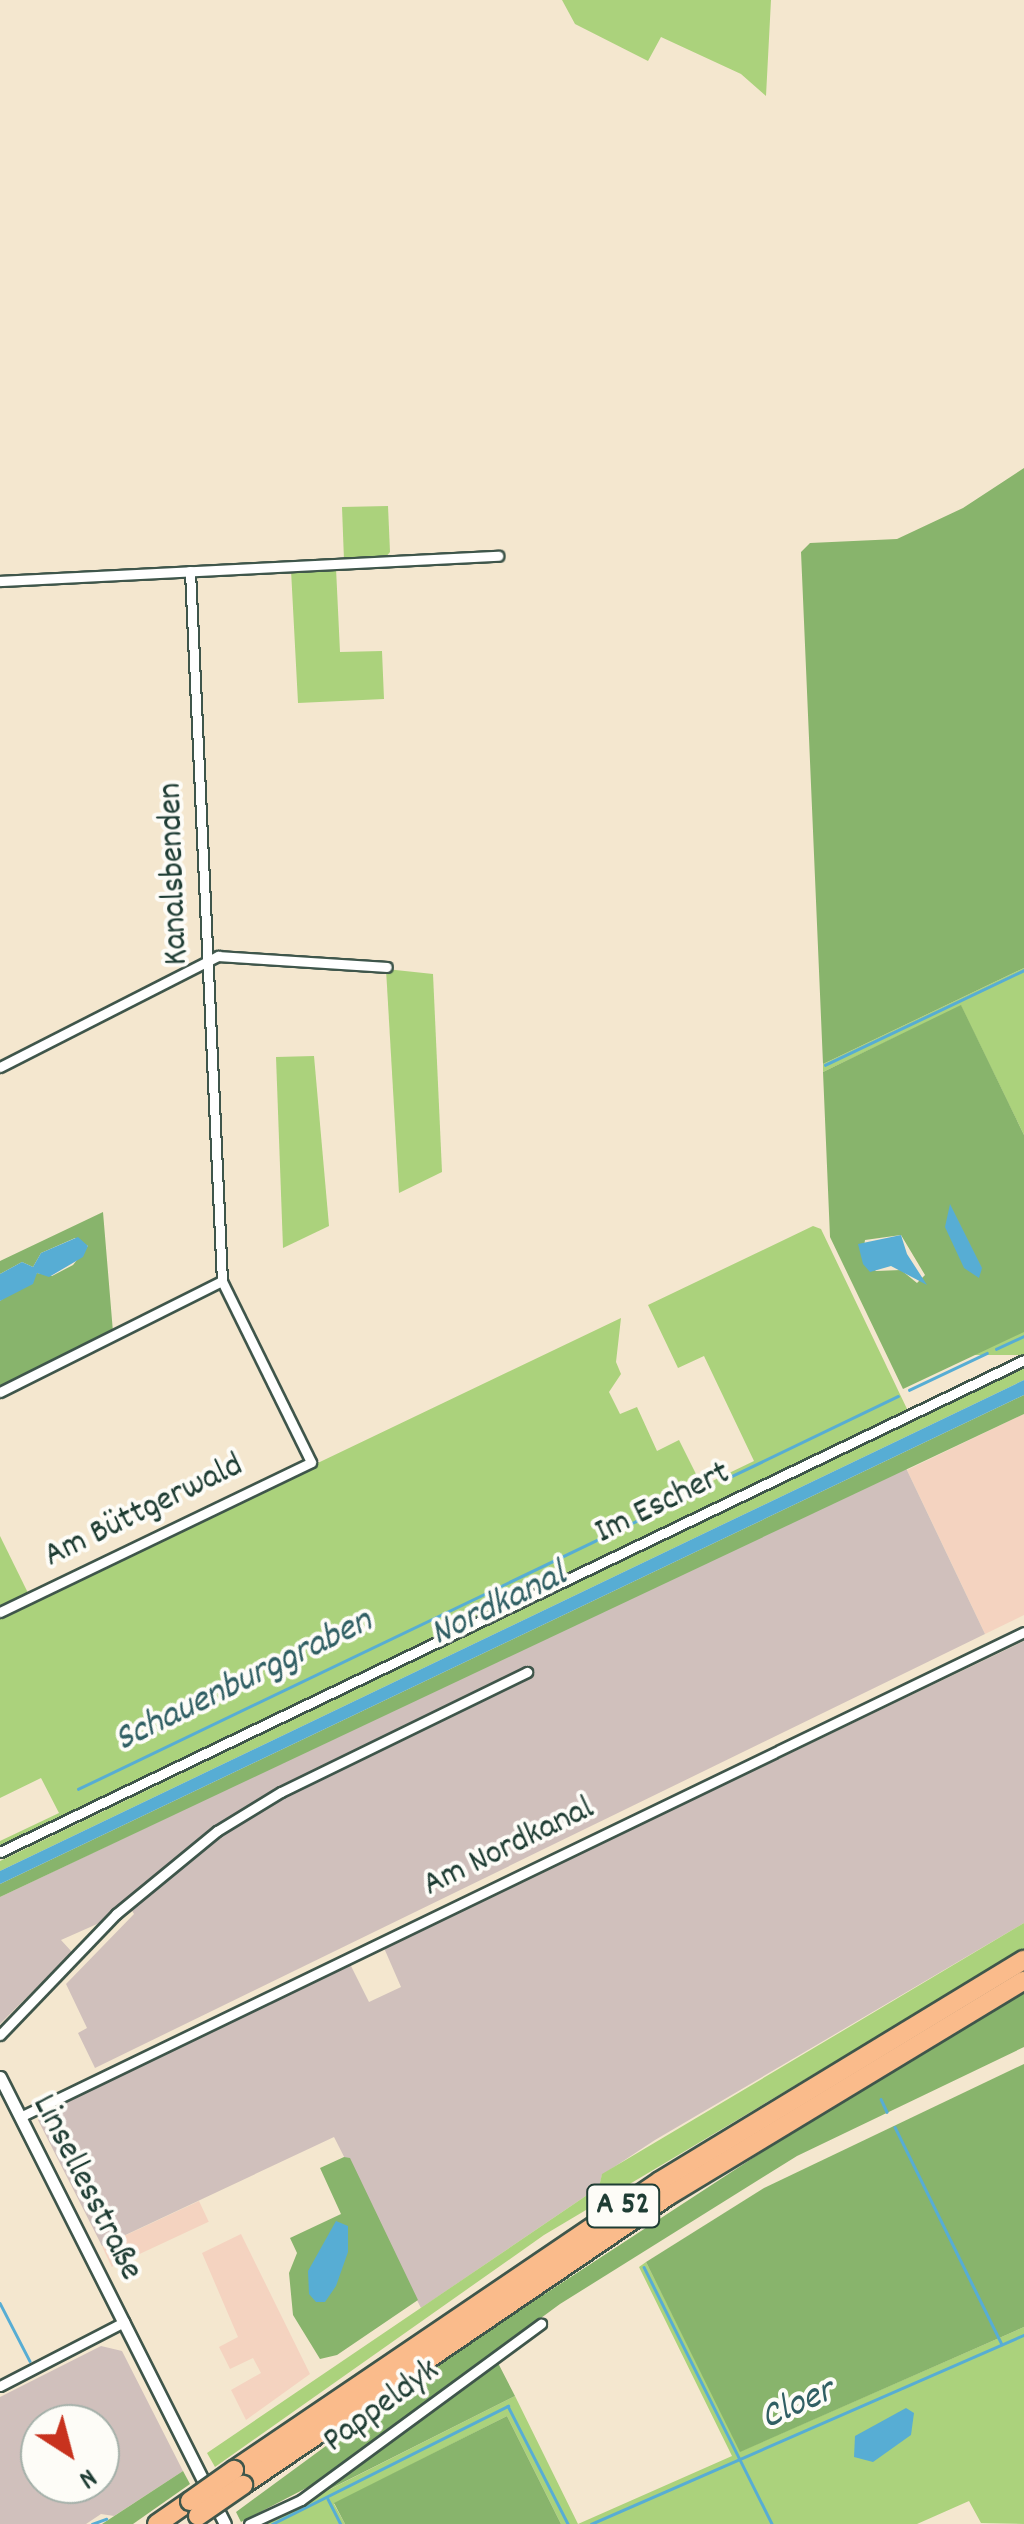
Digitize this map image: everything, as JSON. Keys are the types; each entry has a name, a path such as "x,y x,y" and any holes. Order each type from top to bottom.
{"highway":[{"name":"A 52","path":"157,2524 192,2514 660,2181 1024,1960"},
{"name":"A 52","path":"238,2478 668,2196 1024,1980"}],"street":[{"path":"0,581 498,556"},
{"name":"Kanalsbenden","path":"190,572 222,1281 311,1462"},
{"path":"0,1067 218,956 387,967"},
{"path":"0,1392 222,1281"},
{"name":"Im Eschert","path":"0,1852 1024,1360"},
{"name":"Am Büttgerwald","path":"0,1612 311,1462"},
{"name":"Am Nordkanal","path":"20,2118 66,2089 1024,1632"},
{"path":"0,2035 116,1914 217,1831 281,1792 527,1672"},
{"name":"Linsellesstraße","path":"0,2078 225,2524"},
{"name":"Linsellesstraße","path":"0,2386 124,2322"},
{"name":"Pappeldyk","path":"249,2524 301,2500 541,2324"}],"shaded area":[{"path":"1024,1414 1024,1615 985,1634 907,1470"},
{"path":"905,1466 985,1634 95,2068 78,2033 87,2028 66,1984 134,1914 131,1909 61,1940 72,1952 0,2024 0,1897"},
{"path":"1024,1641 1024,1923 655,2140 602,2175 599,2187 421,2308 334,2137 102,2246 38,2120 76,2094 350,1964 369,2002 401,1987 384,1948"},
{"path":"199,2201 209,2222 112,2267 102,2246"},
{"path":"241,2234 310,2374 246,2420 231,2390 261,2373 253,2358 230,2369 219,2347 238,2337 202,2253"},
{"path":"101,2346 122,2351 183,2471 114,2516 101,2514 86,2524 0,2524 0,2397"}],"green space":[{"path":"562,0 771,0 766,96 741,74 661,37 648,61 575,24"},
{"path":"1024,468 1024,968 823,1064 801,552 810,543 897,539 963,508"},
{"path":"388,506 390,552 385,558 344,560 342,507"},
{"path":"336,568 340,652 382,651 384,699 298,703 291,570"},
{"path":"1024,968 1024,1135 961,1006 823,1072 823,1064"},
{"path":"386,969 433,974 442,1172 399,1193"},
{"path":"961,1005 1024,1135 1024,1332 903,1389 830,1237 823,1072","holes":["901,1235 925,1275 917,1283 901,1270 876,1271 862,1259 865,1240"]},
{"path":"314,1056 329,1226 283,1248 276,1057"},
{"path":"103,1212 113,1332 0,1389 0,1301 37,1273 52,1276 73,1265 88,1246 75,1238 41,1253 33,1267 22,1262 0,1274 0,1261"},
{"path":"813,1226 821,1229 908,1411 0,1847 0,1841 59,1813 41,1778 0,1798 0,1615 621,1318 616,1362 621,1374 609,1392 620,1414 637,1407 657,1451 679,1440 702,1486 754,1461 704,1356 678,1368 648,1305"},
{"path":"890,1332 1024,1332 1024,1355 890,1355"},
{"path":"1024,1367 1024,1380 0,1871 0,1861"},
{"path":"1024,1395 1024,1414 0,1897 0,1884"},
{"path":"0,1536 29,1595 0,1608"},
{"path":"1024,1923 1024,1949 544,2235 215,2467 207,2453 599,2187 602,2174"},
{"path":"1024,1993 1024,2047 797,2156 560,2304 316,2483 241,2522 236,2512 439,2363 782,2139"},
{"path":"1024,2064 1024,2327 740,2452 646,2262 764,2188"},
{"path":"350,2158 418,2300 337,2355 320,2359 293,2315 289,2273 297,2253 290,2238 341,2214 320,2168"},
{"path":"646,2262 741,2451 1024,2327 1024,2524 981,2523 969,2501 917,2524 578,2524 732,2456 639,2267"},
{"path":"497,2361 515,2396 310,2499 369,2458"},
{"path":"515,2396 578,2524 561,2524 507,2416 334,2504 345,2524 261,2524"},
{"path":"507,2416 561,2524 345,2524 334,2503"},
{"path":"183,2471 190,2484 133,2524 102,2524"}],"water":[{"path":"950,1204 982,1268 979,1278 964,1268 945,1227"},
{"path":"901,1235 907,1254 927,1285 891,1266 870,1272 863,1264 858,1244"},
{"path":"78,1237 88,1246 83,1257 49,1277 37,1273 33,1284 0,1301 0,1274 22,1262 33,1267 41,1253"},
{"path":"1024,1380 1024,1395 0,1884 0,1871"},
{"path":"336,2221 348,2226 348,2252 336,2286 325,2302 316,2302 309,2294 308,2271"},
{"path":"906,2408 914,2413 911,2435 873,2462 854,2457 855,2436"}],"waterway":[{"path":"825,1065 1024,970"},
{"name":"Schauenburggraben","path":"996,1349 1024,1336"},
{"name":"Schauenburggraben","path":"909,1390 987,1353"},
{"name":"Schauenburggraben","path":"732,1476 898,1396"},
{"name":"Schauenburggraben","path":"78,1789 701,1490"},
{"path":"881,2099 887,2112"},
{"path":"895,2127 1002,2344"},
{"path":"644,2267 772,2524"},
{"path":"0,2303 30,2361"},
{"name":"Cloer","path":"591,2524 1024,2335"},
{"name":"Cloer","path":"272,2524 508,2406 568,2524"},
{"path":"328,2499 341,2524"},
{"name":"Cloer","path":"92,2524 106,2519"}],"water label":[{"name":"Nordkanal","path":"499,1606"}]}
